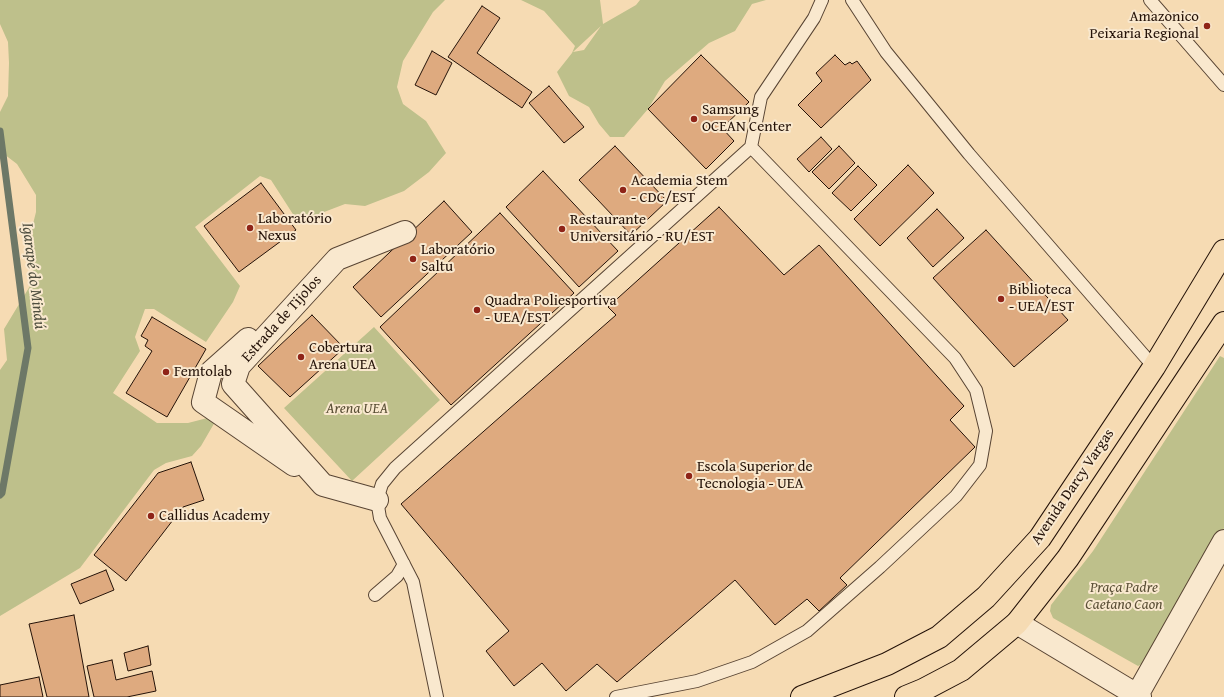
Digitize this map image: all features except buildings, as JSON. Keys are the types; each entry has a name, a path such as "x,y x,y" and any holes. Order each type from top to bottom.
{"main road":[{"name":"Avenida Darcy Vargas","path":"802,697 886,664 939,637 986,597 1040,538 1154,367 1224,251"},
{"path":"906,697 923,690 961,670 1017,623 1068,558 1116,484 1222,331"}],"street":[{"name":"Estrada de Tijolos","path":"323,485 233,384 239,366 337,259 405,232"},
{"path":"337,259 211,372 203,402 323,485 377,500"},
{"path":"1017,623 1138,696 1224,541"}],"lane":[{"path":"437,697 413,582 380,518 377,500 382,484 395,468 751,147 761,97 814,18 822,0"},
{"path":"852,0 886,52 969,154 1154,367"},
{"path":"1150,0 1224,85"},
{"path":"616,697 696,681 752,662 807,631 880,567 956,496 980,465 986,431 976,390 955,358 751,147"},
{"path":"374,595 397,576 404,564"}],"green space":[{"path":"0,0 445,0 433,12 403,61 397,87 403,104 426,121 446,153 429,172 404,191 365,206 345,204 298,222 271,180 260,176 195,227 240,286 233,302 206,342 154,309 145,309 135,337 140,351 113,393 157,423 188,423 219,415 201,446 192,456 166,463 154,470 80,568 0,616 0,370 7,360 4,329 33,281 32,228 36,212 36,195 17,164 0,151 0,112 8,96 9,63 8,42 0,24"},
{"path":"521,0 600,0 603,24 636,5 640,0 766,0 752,4 735,31 709,43 665,81 648,109 624,137 610,137 599,124 589,107 569,96 557,72 572,53 575,46 544,11","holes":["601,26 584,50 573,52"]},
{"name":"Arena UEA","path":"374,327 440,400 352,481 284,408"},
{"name":"Praça Padre Caetano Caon","path":"1220,356 1224,358 1224,528 1146,662 1138,666 1053,618 1050,611 1051,605 1093,551"}],"waterway":[{"name":"Igarapé do Mindú","path":"0,131 28,348 2,493 0,495"}],"place":[{"name":"Amazonico Peixaria Regional","path":"1207,26"},
{"name":"Samsung OCEAN Center","path":"694,119"},
{"name":"Academia Stem - CDC/EST","path":"623,190"},
{"name":"Laboratório Nexus","path":"250,228"},
{"name":"Restaurante Universitário - RU/EST","path":"562,229"},
{"name":"Laboratório Saltu","path":"413,259"},
{"name":"Biblioteca - UEA/EST","path":"1001,299"},
{"name":"Quadra Poliesportiva - UEA/EST","path":"477,310"},
{"name":"Cobertura Arena UEA","path":"301,357"},
{"name":"Femtolab","path":"166,372"},
{"name":"Escola Superior de Tecnologia - UEA","path":"689,476"},
{"name":"Callidus Academy","path":"151,516"}]}
